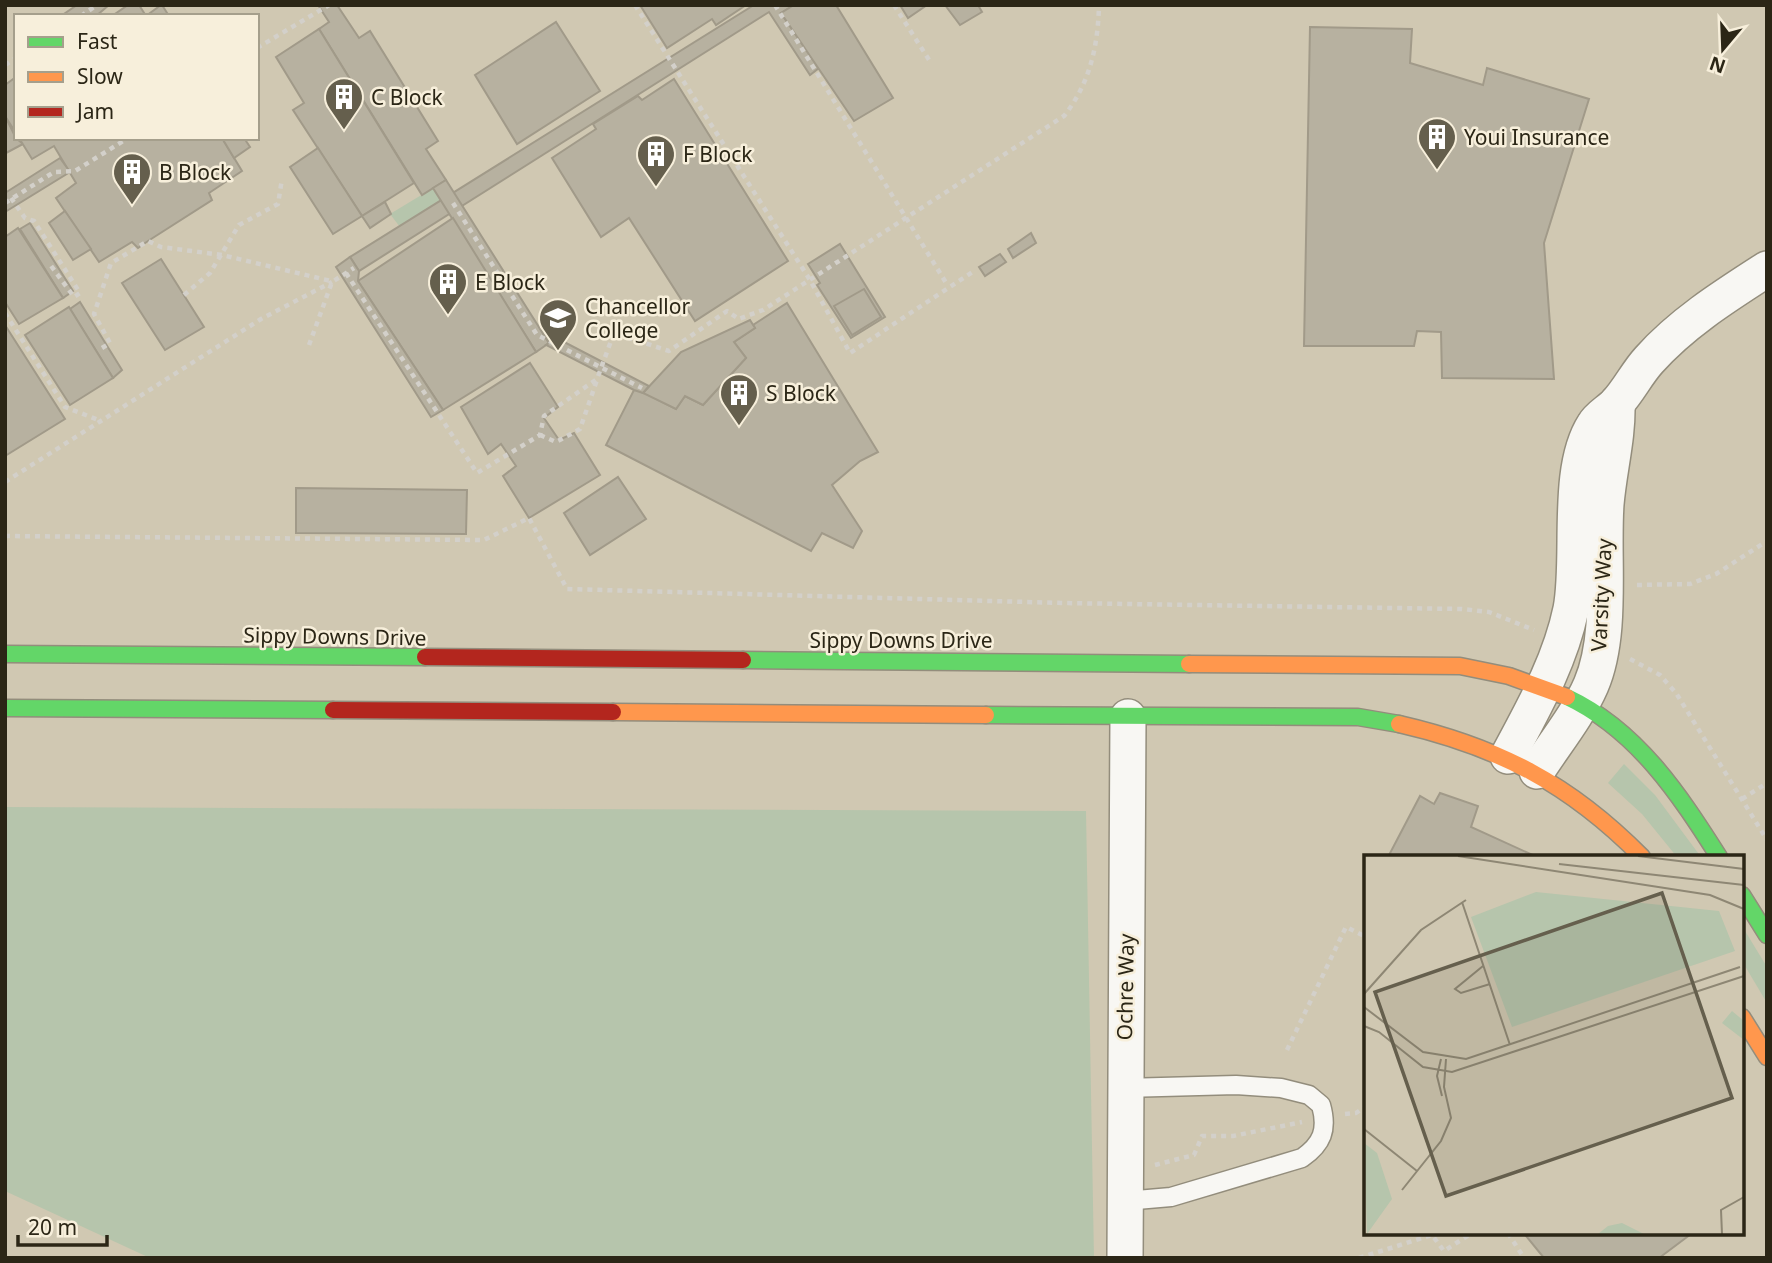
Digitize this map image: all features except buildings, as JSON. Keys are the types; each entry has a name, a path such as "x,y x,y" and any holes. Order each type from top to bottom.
{"main road":[{"name":"Sippy Downs Drive","path":"5,654 1423,664 1499,672 1546,685 1581,703 1621,729 1654,761 1688,807 1718,855"},
{"path":"5,708 1358,718 1424,729 1522,763 1592,809 1640,855"},
{"path":"1744,898 1767,935"},
{"path":"1744,1020 1767,1057"}],"street":[{"name":"Varsity Way","path":"1522,763 1562,638 1573,590 1574,521 1583,460 1594,424 1617,403 1647,361 1669,339 1694,318 1767,270"},
{"name":"Varsity Way","path":"1522,763 1581,703 1591,684 1600,650 1606,499 1618,435 1617,403"},
{"name":"Ochre Way","path":"1125,1258 1128,717"}],"lane":[{"path":"1124,1088 1281,1088 1309,1095 1321,1105 1325,1130 1320,1141 1302,1158 1171,1197 1125,1201"}],"path":[{"path":"259,47 329,5"},
{"path":"635,5 810,280 850,353 974,271"},
{"path":"775,5 908,217 948,286"},
{"path":"894,5 930,63"},
{"path":"540,435 556,442 580,429 614,333 669,351 727,311 739,319 763,310 1064,116 1086,86 1091,69 1099,5"},
{"path":"5,202 54,172 75,171 125,140"},
{"path":"184,295 210,273 239,225 278,204 282,179"},
{"path":"11,198 25,218 34,221 80,293 74,297 49,264"},
{"path":"453,203 537,335 642,388"},
{"path":"102,348 110,343 94,314 111,263 148,242 186,252 222,255 332,282"},
{"path":"5,482 261,319 354,268"},
{"path":"346,273 477,473 540,435 544,416 597,379"},
{"path":"309,345 332,282"},
{"path":"5,313 65,407 102,421"},
{"path":"5,536 484,540 529,518 567,589 1062,603 1462,609 1489,612 1562,638"},
{"path":"1637,584 1690,584 1716,574 1767,541"},
{"path":"1600,650 1639,661 1660,675 1676,693 1767,840"},
{"path":"1742,799 1767,783"},
{"path":"1287,1050 1346,927 1364,936"},
{"path":"1153,1165 1194,1155 1202,1136 1233,1136 1324,1116 1356,1113 1364,1107"},
{"path":"1359,1258 1432,1236 1444,1251 1469,1235"},
{"path":"1509,1235 1524,1258"}],"green space":[{"path":"433,188 442,201 400,227 390,214"},
{"path":"1624,764 1655,795 1700,855 1675,855 1642,814 1608,783"},
{"path":"5,807 1086,811 1094,1258 150,1258 5,1191"},
{"path":"1744,929 1767,967 1767,1003 1744,964"}],"traffic: fast":[{"path":"5,654 425,657"},
{"path":"743,660 1189,664"},
{"path":"1567,697 1615,727 1635,746 1672,787 1718,855"},
{"path":"5,708 333,710"},
{"path":"986,715 1358,717 1399,724"},
{"path":"1744,898 1767,935"}],"traffic: slow":[{"path":"1189,664 1460,666 1509,676 1567,697"},
{"path":"613,712 986,715"},
{"path":"1399,724 1469,744 1531,772 1588,809 1640,855"},
{"path":"1744,1020 1767,1057"}],"traffic: jam":[{"path":"425,657 743,660"},
{"path":"333,710 613,712"}],"place":[{"name":"C Block","path":"344,131"},
{"name":"Youi Insurance","path":"1437,171"},
{"name":"F Block","path":"656,188"},
{"name":"B Block","path":"132,206"},
{"name":"E Block","path":"448,316"},
{"name":"Chancellor College","path":"558,352"},
{"name":"S Block","path":"739,427"}]}
